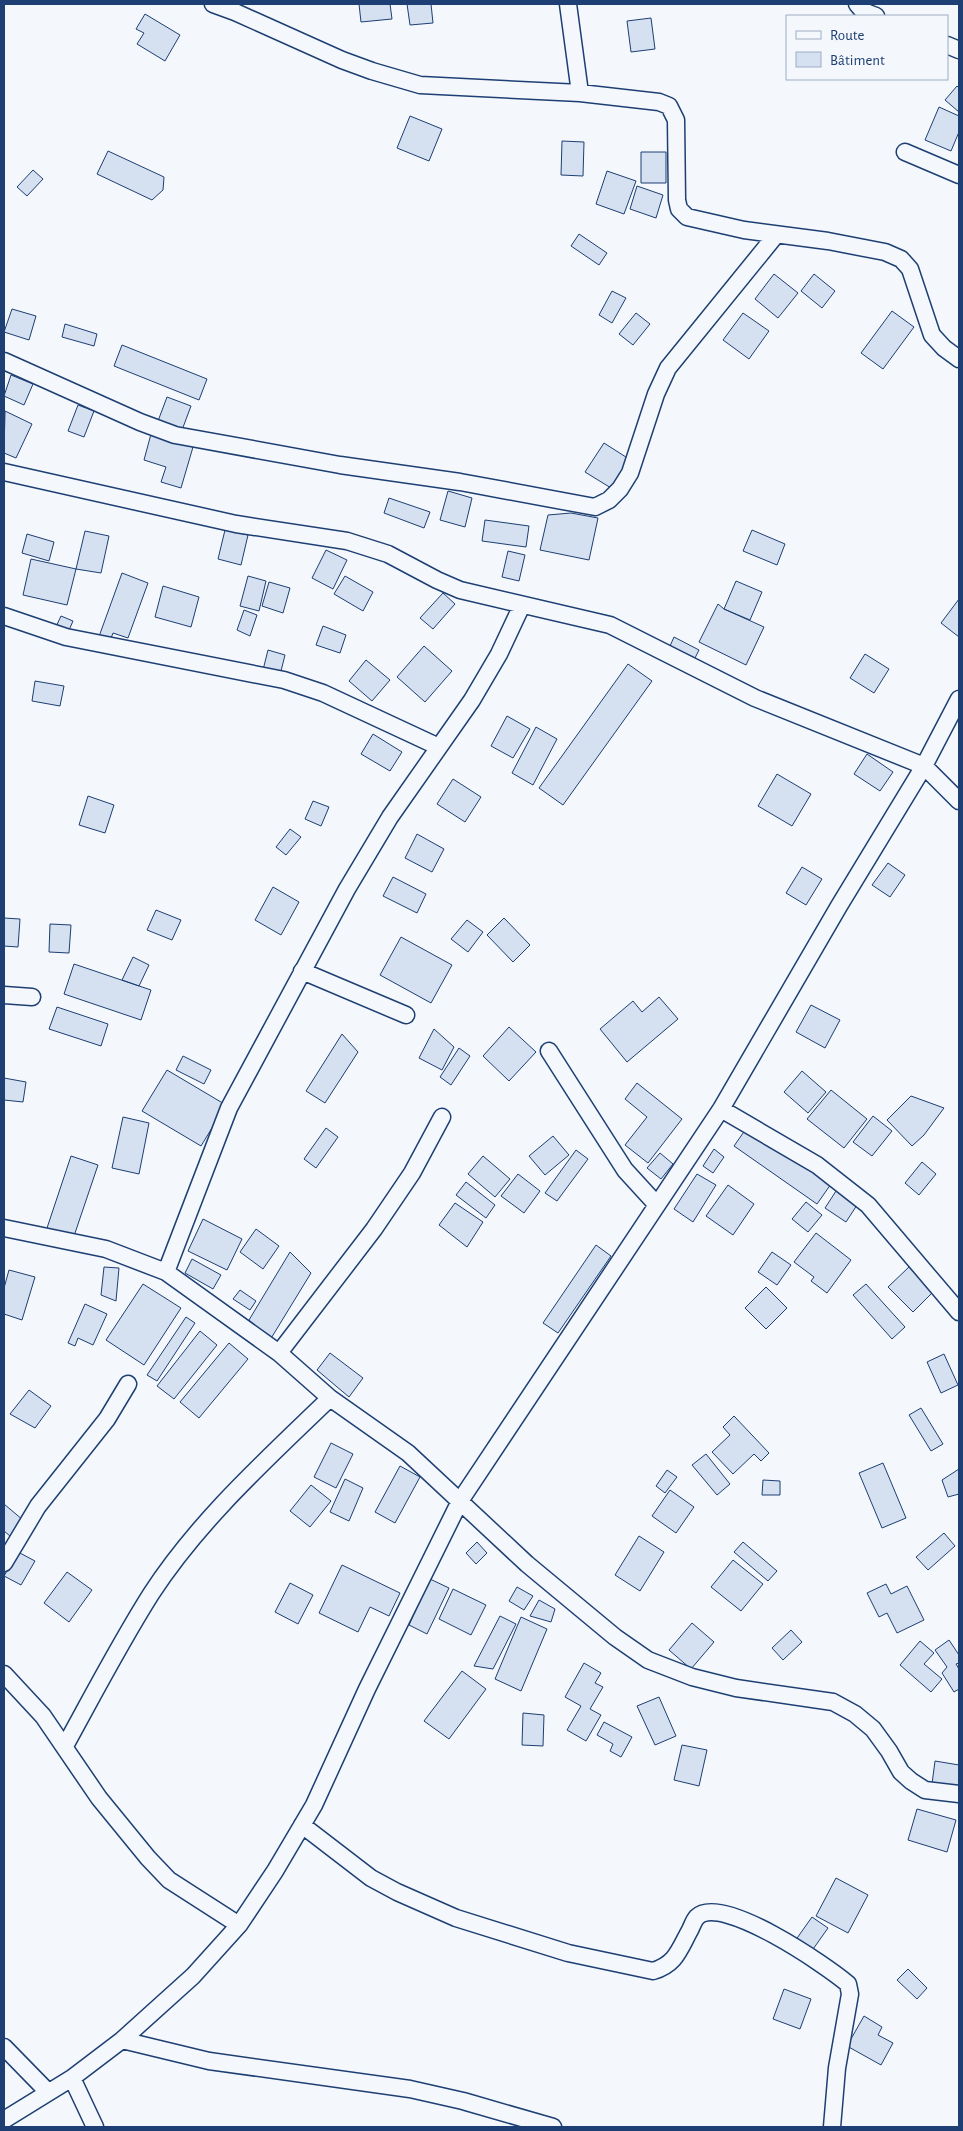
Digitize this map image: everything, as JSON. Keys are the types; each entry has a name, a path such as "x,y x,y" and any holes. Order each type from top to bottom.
{"street":[{"path":"213,4 342,60 420,85 580,93 659,102 669,106 676,120 677,200 679,209 687,217 744,230 885,252 901,259 910,269 932,335 944,348 959,359"},
{"path":"568,4 580,93"},
{"path":"856,4 864,11 874,15"},
{"path":"905,152 959,175"},
{"path":"4,361 140,422 175,435 340,465 460,482 595,507 609,500 620,489 630,474 656,394 668,368 776,235"},
{"path":"4,472 154,504 236,524 347,541 388,554 460,590 610,625 755,698 924,766 959,801"},
{"path":"166,1272 229,1108 302,971 347,889 390,817 472,700 499,654 522,605"},
{"path":"4,616 66,637 284,680 323,693 439,747"},
{"path":"4,2120 72,2078 122,2040 194,1976 240,1925 314,1805 366,1689 460,1501 721,1109 924,766 959,699"},
{"path":"302,971 406,1015"},
{"path":"4,995 32,997"},
{"path":"549,1051 625,1170 657,1205"},
{"path":"721,1109 816,1165 868,1205 959,1312"},
{"path":"279,1353 374,1229 412,1173 442,1117"},
{"path":"4,1228 106,1249 166,1272 279,1353 330,1398 408,1453 527,1564 615,1637 648,1660 692,1677 736,1688 834,1702 854,1714 873,1729 889,1750 901,1772 911,1781 925,1790 959,1794"},
{"path":"4,1563 38,1506 107,1419 128,1384"},
{"path":"65,1746 152,1594 184,1550 218,1509 330,1398"},
{"path":"4,1674 43,1716 99,1798 148,1858 169,1880 240,1925"},
{"path":"302,1825 371,1878 397,1892 456,1918 568,1953 653,1971 667,1967 678,1953 697,1916 709,1911 722,1912 774,1934 848,1984 850,1994 837,2068 832,2127"},
{"path":"122,2040 209,2061 410,2089 463,2101 553,2127"},
{"path":"4,2047 48,2092"},
{"path":"72,2078 95,2127"}],"building":[{"path":"359,4 390,4 392,19 361,22"},
{"path":"407,4 431,4 433,23 410,25"},
{"path":"145,14 180,35 165,61 137,44 144,33 136,29"},
{"path":"651,18 655,49 631,52 627,21"},
{"path":"957,86 959,88 959,112 945,100"},
{"path":"939,107 959,116 959,132 951,151 925,140"},
{"path":"410,116 442,129 429,161 397,148"},
{"path":"562,141 584,142 583,176 561,175"},
{"path":"108,151 164,177 163,190 152,200 97,174"},
{"path":"641,152 666,152 666,183 641,183"},
{"path":"33,170 43,179 27,196 17,187"},
{"path":"607,171 636,181 624,214 596,204"},
{"path":"637,186 663,195 656,218 630,209"},
{"path":"579,234 607,253 599,265 571,246"},
{"path":"774,274 798,293 778,318 755,299"},
{"path":"814,274 835,291 822,308 801,291"},
{"path":"612,291 626,298 612,323 599,315"},
{"path":"12,309 36,316 29,340 4,332"},
{"path":"892,311 914,327 883,369 861,353"},
{"path":"636,313 650,324 633,345 619,334"},
{"path":"743,313 769,331 749,359 723,340"},
{"path":"65,324 97,334 94,346 62,337"},
{"path":"122,345 207,379 199,400 114,366"},
{"path":"11,375 33,384 24,405 4,396"},
{"path":"167,397 191,406 182,430 158,421"},
{"path":"78,405 94,411 84,437 68,431"},
{"path":"5,411 32,424 16,458 4,453"},
{"path":"151,434 193,447 181,488 161,482 166,467 144,460"},
{"path":"604,443 629,459 611,488 585,472"},
{"path":"448,491 472,498 465,527 440,520"},
{"path":"389,498 430,512 424,528 384,513"},
{"path":"571,513 598,518 589,560 540,550 548,515"},
{"path":"485,520 529,526 526,547 482,541"},
{"path":"225,530 248,535 241,565 218,559"},
{"path":"752,530 785,544 777,565 743,551"},
{"path":"85,531 109,536 101,573 76,569"},
{"path":"27,534 54,542 49,561 22,553"},
{"path":"326,550 347,560 333,589 312,578"},
{"path":"508,551 525,555 519,581 502,577"},
{"path":"31,559 76,569 67,605 23,595"},
{"path":"122,573 148,583 128,638 113,633 108,646 97,642"},
{"path":"248,576 266,581 259,611 240,606"},
{"path":"345,576 373,592 363,611 334,594"},
{"path":"736,581 762,592 750,620 724,609"},
{"path":"269,582 290,588 283,613 262,606"},
{"path":"163,586 199,597 191,627 155,617"},
{"path":"443,593 455,604 433,629 420,618"},
{"path":"959,599 959,637 941,623"},
{"path":"718,604 724,609 764,627 746,665 699,642"},
{"path":"244,610 257,615 250,636 237,630"},
{"path":"61,616 73,621 66,637 54,631"},
{"path":"323,626 346,635 340,653 316,645"},
{"path":"674,637 699,650 695,658 670,646"},
{"path":"424,646 452,671 425,702 397,677"},
{"path":"268,650 285,655 280,675 263,670"},
{"path":"865,654 889,669 874,693 850,678"},
{"path":"366,660 390,680 372,701 349,681"},
{"path":"628,664 652,681 563,805 539,788"},
{"path":"35,681 64,686 60,706 32,701"},
{"path":"507,716 530,729 513,758 491,746"},
{"path":"536,727 557,739 533,785 512,773"},
{"path":"373,734 402,752 390,771 361,754"},
{"path":"867,754 893,772 880,791 854,774"},
{"path":"777,774 811,794 792,826 758,806"},
{"path":"453,779 481,797 465,822 437,804"},
{"path":"88,796 114,805 105,833 79,825"},
{"path":"313,801 329,807 321,826 305,819"},
{"path":"290,829 301,837 286,855 276,847"},
{"path":"417,834 444,849 432,872 405,858"},
{"path":"888,863 905,875 890,897 872,885"},
{"path":"802,867 822,879 806,905 786,893"},
{"path":"393,877 426,894 417,913 383,896"},
{"path":"273,887 299,902 281,935 255,920"},
{"path":"156,910 181,920 172,940 147,930"},
{"path":"4,918 20,919 18,947 4,946"},
{"path":"504,918 530,945 513,962 487,935"},
{"path":"467,920 483,932 468,952 451,939"},
{"path":"50,924 71,925 69,953 49,952"},
{"path":"401,937 452,965 431,1003 380,975"},
{"path":"133,957 149,965 139,986 122,980"},
{"path":"74,964 151,990 141,1020 64,994"},
{"path":"659,997 678,1019 627,1062 600,1029 633,1001 642,1012"},
{"path":"811,1005 840,1020 825,1048 796,1032"},
{"path":"57,1007 108,1024 101,1046 49,1029"},
{"path":"509,1027 536,1052 509,1081 483,1056"},
{"path":"434,1029 454,1047 442,1070 419,1058"},
{"path":"342,1034 358,1052 325,1103 306,1091"},
{"path":"459,1048 470,1056 451,1085 440,1077"},
{"path":"183,1056 211,1070 204,1084 176,1070"},
{"path":"167,1070 226,1105 201,1146 142,1111"},
{"path":"802,1071 826,1092 808,1113 784,1092"},
{"path":"4,1078 26,1082 23,1102 4,1100"},
{"path":"637,1083 682,1119 648,1163 625,1145 647,1117 625,1099"},
{"path":"831,1090 867,1119 844,1148 807,1119"},
{"path":"911,1096 944,1108 924,1135 912,1146 887,1120"},
{"path":"873,1116 892,1131 872,1156 853,1142"},
{"path":"123,1117 149,1123 139,1174 112,1168"},
{"path":"748,1126 831,1184 817,1204 734,1146"},
{"path":"326,1128 338,1137 316,1168 304,1159"},
{"path":"553,1136 569,1155 545,1175 529,1156"},
{"path":"714,1149 724,1157 713,1173 703,1166"},
{"path":"576,1150 588,1159 557,1201 545,1193"},
{"path":"660,1153 673,1164 661,1179 647,1168"},
{"path":"71,1156 98,1165 74,1236 47,1228"},
{"path":"483,1156 510,1179 495,1197 468,1174"},
{"path":"922,1162 936,1174 919,1195 905,1183"},
{"path":"518,1174 540,1191 524,1213 501,1196"},
{"path":"697,1174 716,1185 693,1222 674,1209"},
{"path":"466,1182 495,1205 486,1218 456,1195"},
{"path":"728,1185 754,1204 733,1235 706,1216"},
{"path":"838,1188 859,1202 846,1222 825,1208"},
{"path":"806,1202 822,1215 808,1232 792,1219"},
{"path":"455,1203 483,1222 467,1247 439,1225"},
{"path":"203,1219 242,1239 227,1270 188,1251"},
{"path":"256,1229 279,1246 263,1269 240,1252"},
{"path":"816,1233 851,1260 827,1293 811,1281 814,1277 794,1262"},
{"path":"596,1245 611,1256 558,1333 543,1323"},
{"path":"290,1252 311,1273 270,1340 249,1320"},
{"path":"772,1252 791,1265 777,1285 758,1272"},
{"path":"192,1259 221,1275 213,1289 185,1273"},
{"path":"104,1267 119,1268 116,1301 101,1295"},
{"path":"909,1267 933,1292 913,1312 888,1287"},
{"path":"9,1270 35,1277 22,1320 4,1314 4,1288"},
{"path":"143,1284 181,1308 144,1365 106,1340"},
{"path":"866,1284 905,1327 892,1339 853,1295"},
{"path":"766,1287 787,1308 766,1329 745,1308"},
{"path":"240,1290 256,1301 250,1310 233,1299"},
{"path":"85,1304 107,1314 93,1345 78,1338 75,1346 68,1343"},
{"path":"186,1317 195,1323 157,1381 147,1375"},
{"path":"200,1331 217,1345 174,1399 157,1386"},
{"path":"229,1343 248,1359 199,1418 180,1402"},
{"path":"330,1353 363,1378 349,1397 317,1370"},
{"path":"944,1354 958,1385 941,1393 927,1362"},
{"path":"29,1390 51,1406 35,1428 10,1414"},
{"path":"921,1408 943,1444 931,1451 909,1415"},
{"path":"734,1416 769,1453 761,1461 754,1454 733,1474 712,1452 730,1435 723,1427"},
{"path":"331,1443 353,1454 336,1488 314,1477"},
{"path":"706,1454 730,1484 717,1495 692,1465"},
{"path":"883,1463 906,1518 882,1528 859,1473"},
{"path":"400,1466 420,1477 395,1523 375,1512"},
{"path":"959,1469 959,1494 948,1497 942,1480"},
{"path":"667,1470 677,1477 665,1493 656,1486"},
{"path":"345,1479 363,1488 349,1521 330,1512"},
{"path":"763,1480 780,1481 780,1495 762,1495"},
{"path":"311,1485 331,1501 310,1527 290,1511"},
{"path":"670,1490 694,1507 676,1533 652,1516"},
{"path":"4,1504 23,1520 10,1536 4,1531"},
{"path":"944,1533 955,1546 928,1570 916,1557"},
{"path":"639,1536 664,1552 640,1591 615,1575"},
{"path":"477,1542 487,1553 476,1564 466,1553"},
{"path":"743,1542 777,1571 768,1581 734,1552"},
{"path":"18,1552 35,1561 21,1585 4,1576"},
{"path":"733,1560 763,1584 741,1611 711,1587"},
{"path":"342,1565 400,1593 389,1616 370,1607 358,1632 319,1613"},
{"path":"67,1572 92,1590 69,1622 44,1603"},
{"path":"430,1579 449,1588 427,1634 409,1625"},
{"path":"290,1583 313,1595 298,1624 275,1612"},
{"path":"886,1584 891,1594 907,1586 924,1620 897,1633 887,1613 879,1617 867,1593"},
{"path":"517,1587 533,1596 524,1610 509,1601"},
{"path":"453,1589 486,1605 471,1635 439,1619"},
{"path":"539,1600 555,1609 551,1622 530,1616"},
{"path":"500,1616 516,1624 493,1669 474,1666"},
{"path":"521,1617 547,1629 521,1691 495,1679"},
{"path":"692,1623 714,1642 691,1669 669,1650"},
{"path":"791,1630 802,1642 783,1660 772,1648"},
{"path":"949,1640 959,1655 959,1663 956,1664 959,1669 959,1689 954,1692 942,1673 947,1667 935,1650"},
{"path":"920,1641 934,1653 924,1664 942,1679 931,1692 900,1665"},
{"path":"584,1663 601,1673 595,1683 603,1687 590,1709 601,1715 586,1741 567,1730 581,1706 565,1697"},
{"path":"462,1671 486,1689 449,1739 424,1721"},
{"path":"659,1697 676,1736 655,1745 637,1706"},
{"path":"523,1713 544,1715 543,1746 522,1745"},
{"path":"604,1722 632,1737 621,1757 610,1751 613,1744 597,1735"},
{"path":"682,1745 707,1750 699,1786 674,1780"},
{"path":"935,1761 959,1765 959,1789 932,1784"},
{"path":"917,1809 956,1820 947,1852 908,1840"},
{"path":"836,1878 868,1895 848,1933 816,1916"},
{"path":"812,1917 828,1928 811,1952 795,1941"},
{"path":"908,1969 927,1988 917,1999 897,1980"},
{"path":"784,1989 811,1999 800,2029 773,2019"},
{"path":"864,2016 882,2027 878,2035 893,2043 881,2065 847,2046"}]}
